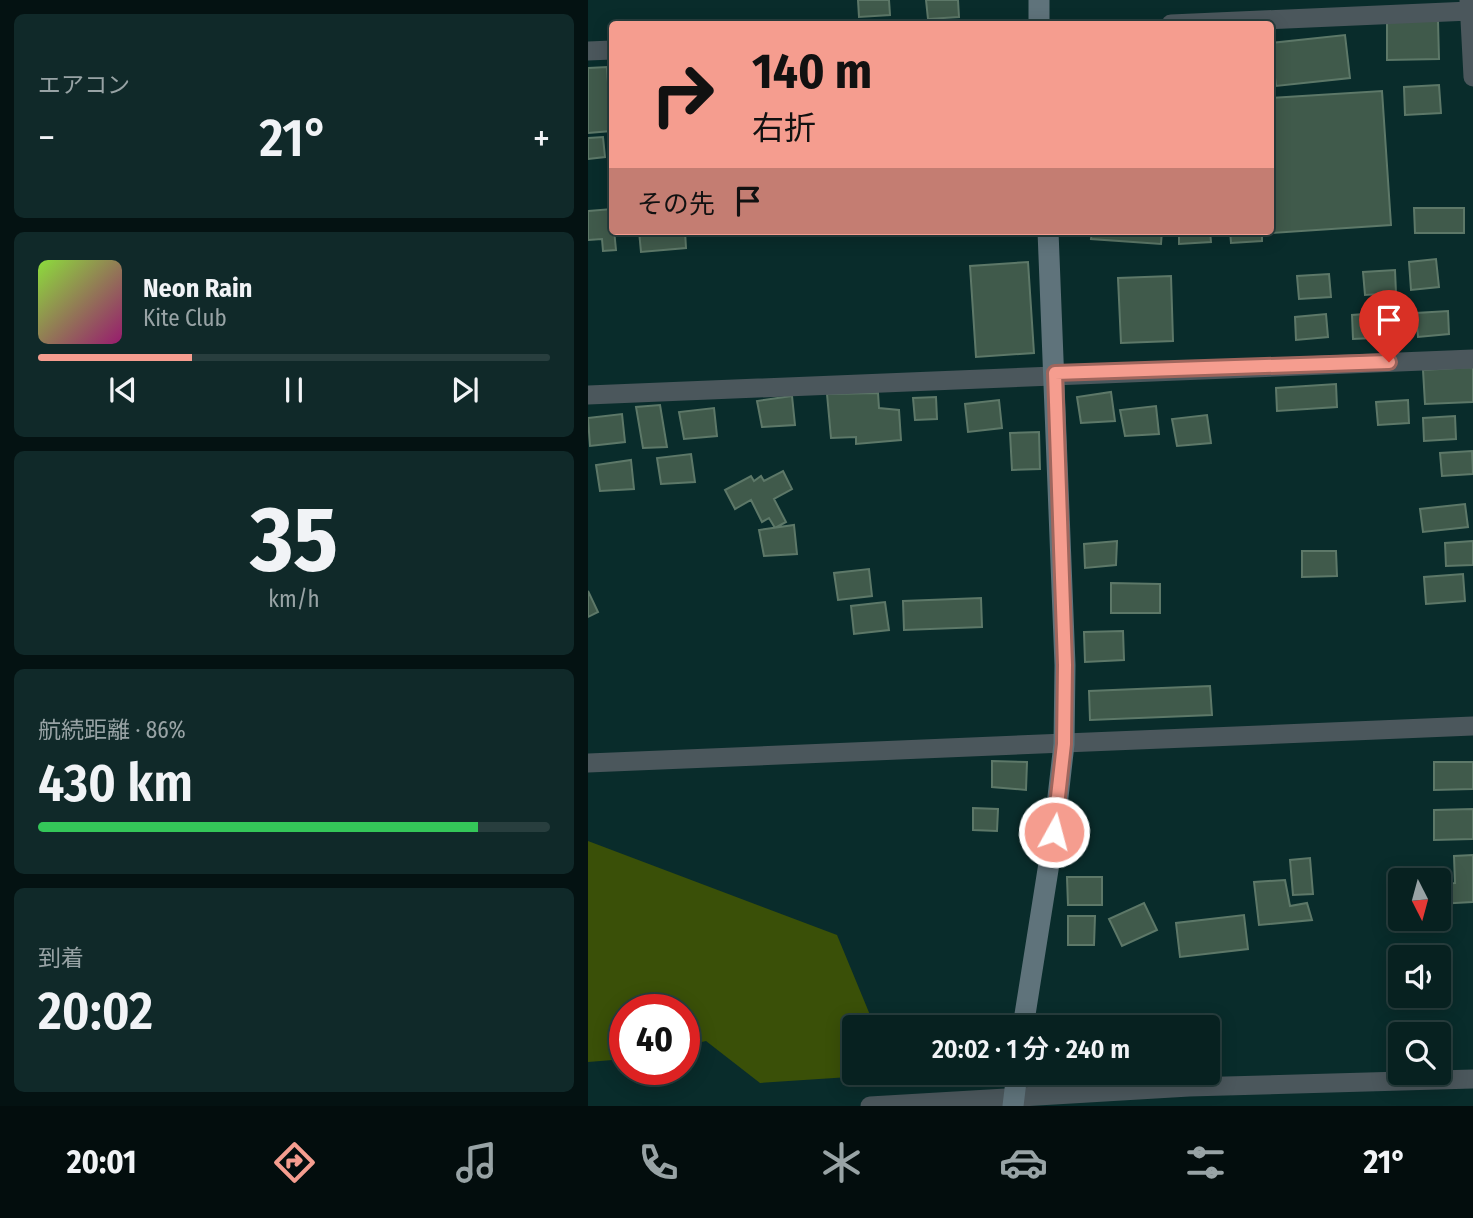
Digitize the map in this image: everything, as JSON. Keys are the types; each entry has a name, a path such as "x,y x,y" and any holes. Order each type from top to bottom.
{"street":[{"path":"1039,0 1039,21"},
{"path":"1252,21 1470,6 1473,77"},
{"path":"588,51 609,50"},
{"path":"1025,1015 1064,744 1065,665 1048,235"},
{"path":"588,395 1055,373 1473,359"},
{"path":"588,764 1473,726"},
{"path":"870,1106 1473,1079"}],"green space":[{"path":"588,841 837,935 870,1015 842,1015 842,1078 760,1083 706,1041 700,1042 700,994 609,994 609,1060 588,1062"}],"building":[{"path":"858,0 889,0 890,15 859,17"},
{"path":"926,0 958,0 959,17 928,19"},
{"path":"1387,21 1438,21 1439,59 1387,60"},
{"path":"1345,35 1350,78 1276,86 1274,43"},
{"path":"607,67 609,131 588,133 588,68"},
{"path":"1439,85 1441,113 1405,115 1404,87"},
{"path":"1382,91 1391,225 1274,233 1274,98"},
{"path":"603,137 605,157 588,159 588,138"},
{"path":"1414,208 1464,208 1464,233 1415,233"},
{"path":"609,209 609,235 615,235 616,250 603,251 602,239 588,240 588,211"},
{"path":"639,235 685,235 686,248 641,252"},
{"path":"1092,235 1162,235 1161,244 1091,239"},
{"path":"1179,235 1210,235 1211,242 1179,244"},
{"path":"1230,235 1262,235 1262,241 1231,243"},
{"path":"1436,259 1439,287 1411,290 1409,262"},
{"path":"1028,262 1034,353 976,357 970,266"},
{"path":"1395,270 1396,293 1365,295 1363,272"},
{"path":"1329,274 1331,297 1299,299 1297,276"},
{"path":"1171,276 1173,341 1121,343 1118,278"},
{"path":"1448,311 1449,334 1418,337 1416,313"},
{"path":"1392,312 1394,337 1353,339 1352,315"},
{"path":"1326,314 1328,337 1296,340 1295,317"},
{"path":"1473,367 1473,402 1425,404 1423,370"},
{"path":"1336,384 1337,407 1277,411 1276,388"},
{"path":"1111,392 1115,421 1081,423 1077,397"},
{"path":"878,393 879,408 899,410 901,440 856,444 856,437 831,438 827,394"},
{"path":"792,396 795,425 762,427 757,401"},
{"path":"936,397 937,419 915,420 913,398"},
{"path":"999,400 1002,428 968,432 965,404"},
{"path":"1408,400 1409,423 1378,425 1376,402"},
{"path":"660,405 667,447 643,448 636,407"},
{"path":"1156,406 1159,434 1125,436 1120,410"},
{"path":"714,408 717,436 684,439 679,412"},
{"path":"622,414 625,442 590,446 588,418"},
{"path":"1207,415 1211,443 1177,446 1172,419"},
{"path":"1455,416 1456,439 1424,441 1423,418"},
{"path":"1039,432 1040,469 1012,470 1010,433"},
{"path":"1472,451 1473,474 1442,476 1440,453"},
{"path":"691,454 695,482 661,484 657,458"},
{"path":"631,460 634,489 600,491 596,465"},
{"path":"783,471 792,489 774,499 786,522 775,528 769,518 762,522 751,500 735,509 725,490 751,476 754,481 761,476 764,481"},
{"path":"1465,504 1468,527 1423,532 1420,509"},
{"path":"794,525 797,554 764,556 759,530"},
{"path":"1117,541 1116,565 1085,568 1084,544"},
{"path":"1473,541 1473,565 1446,566 1445,543"},
{"path":"1302,551 1336,551 1337,576 1302,577"},
{"path":"869,569 872,596 838,600 834,573"},
{"path":"1463,574 1465,601 1426,604 1424,577"},
{"path":"1111,583 1160,584 1160,613 1111,613"},
{"path":"588,591 598,612 588,617"},
{"path":"981,598 982,627 904,630 903,601"},
{"path":"885,602 889,630 854,634 851,606"},
{"path":"1123,631 1124,660 1085,662 1084,632"},
{"path":"1210,686 1212,715 1090,720 1089,691"},
{"path":"992,761 1027,762 1026,790 992,787"},
{"path":"1434,762 1473,762 1473,789 1434,790"},
{"path":"973,808 998,809 997,831 973,830"},
{"path":"1473,809 1473,839 1434,840 1434,810"},
{"path":"1473,855 1473,902 1451,903 1451,883 1455,883 1454,856"},
{"path":"1310,858 1313,894 1293,895 1290,860"},
{"path":"1067,877 1102,877 1102,905 1068,905"},
{"path":"1285,880 1290,906 1307,903 1312,920 1259,925 1254,882"},
{"path":"1144,903 1157,930 1122,946 1109,919"},
{"path":"1244,915 1248,949 1180,957 1176,923"},
{"path":"1068,916 1095,916 1094,945 1068,945"}],"route":[{"path":"1054,832 1064,744 1065,665 1055,373 1389,362"}]}
